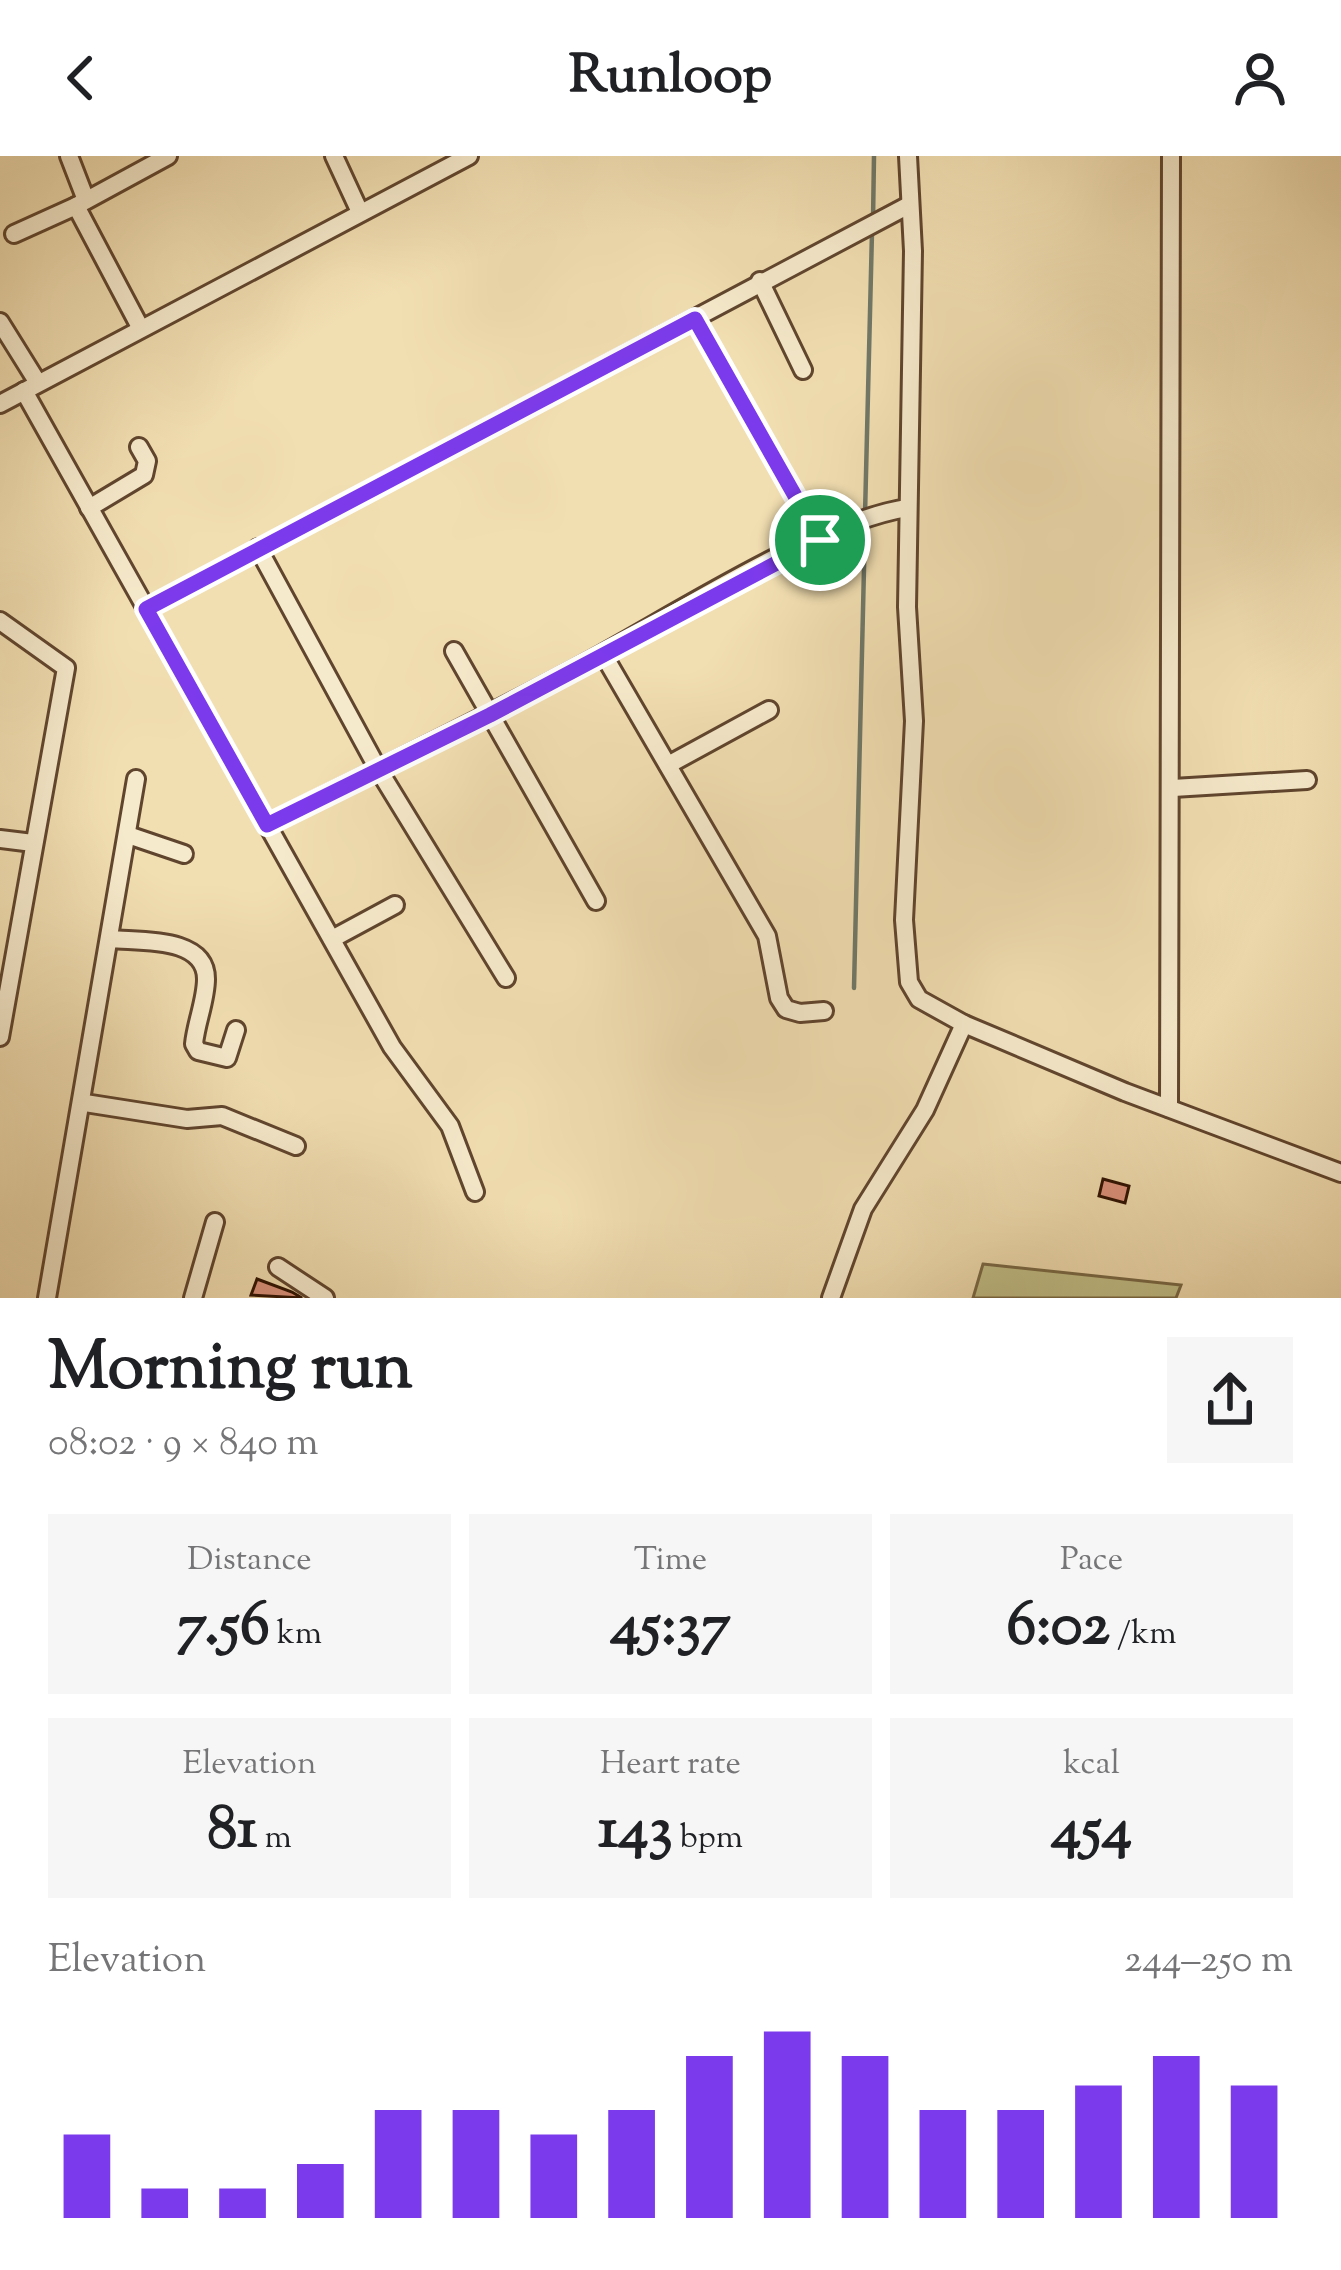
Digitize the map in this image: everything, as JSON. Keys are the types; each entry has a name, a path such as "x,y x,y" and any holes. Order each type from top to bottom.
{"street":[{"path":"69,156 81,203 140,327"},
{"path":"14,234 168,156"},
{"path":"334,156 359,210"},
{"path":"0,404 359,210 469,156"},
{"path":"908,156 902,209 899,510 914,721 905,960 919,999 964,1024 1341,1173"},
{"path":"1169,1108 1182,787 1171,156"},
{"path":"146,609 902,209"},
{"path":"760,281 803,370"},
{"path":"695,319 820,540"},
{"path":"0,322 89,508 392,1047 450,1126 475,1192"},
{"path":"89,508 144,475 147,461 139,447"},
{"path":"267,825 490,715 820,540 899,510"},
{"path":"258,548 378,769 506,978"},
{"path":"0,621 57,657 66,668 0,1037"},
{"path":"454,650 596,902"},
{"path":"603,654 767,936 779,998 786,1009 824,1011"},
{"path":"668,765 769,710"},
{"path":"47,1298 85,1102 136,778"},
{"path":"1182,787 1307,780"},
{"path":"128,835 184,854"},
{"path":"0,839 32,843"},
{"path":"332,939 395,905"},
{"path":"111,939 179,946 198,958 206,976 194,1045 198,1051 227,1058 236,1030"},
{"path":"831,1298 862,1209 937,1086 964,1024"},
{"path":"85,1102 187,1119 222,1116 296,1146"},
{"path":"193,1298 215,1222"},
{"path":"278,1267 325,1298"}],"shaded area":[{"path":"983,1264 1181,1285 1176,1298 973,1298"}],"building":[{"path":"1103,1179 1129,1186 1125,1203 1099,1196"},
{"path":"257,1279 292,1292 302,1298 251,1295"}],"waterway":[{"path":"873,221 874,156"},
{"path":"865,515 872,232"},
{"path":"854,988 865,526"}],"route":[{"path":"695,319 744,397 820,540 710,593 490,715 267,825 146,609 695,319"}]}
